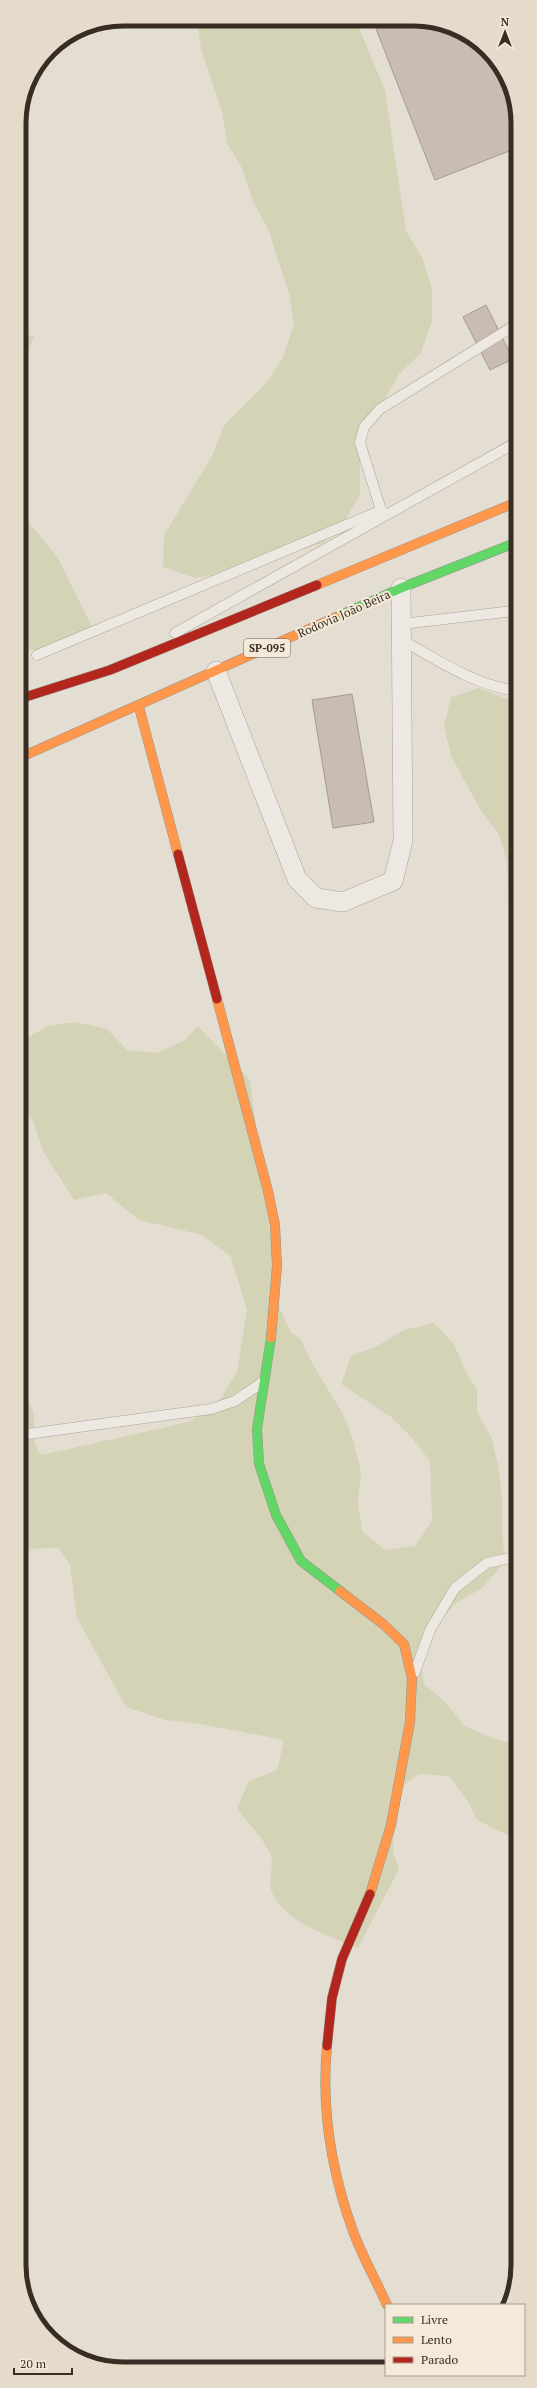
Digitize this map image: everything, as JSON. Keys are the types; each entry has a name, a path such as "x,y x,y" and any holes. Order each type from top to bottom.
{"street":[{"path":"26,697 110,670 511,504"},
{"name":"Rodovia João Beira","path":"26,755 139,707 401,588 511,544"},
{"path":"216,671 297,879 316,898 343,902 393,881 403,841 401,588"},
{"path":"139,707 268,1191 275,1225 277,1266 274,1308 257,1429 259,1464 276,1515 301,1561 383,1624 404,1644 412,1678 410,1722 391,1825 374,1885 341,1965 332,1998 324,2082 330,2152 340,2188 353,2231 387,2304"}],"lane":[{"path":"381,510 360,443 364,427 380,409 511,328"},
{"path":"110,670 426,491 511,445"},
{"path":"37,655 426,491"},
{"path":"402,632 511,611"},
{"path":"402,632 469,677 495,688 511,690"},
{"path":"26,1434 211,1409 235,1401 264,1382"},
{"path":"412,1678 430,1630 455,1588 487,1563 511,1558"}],"shaded area":[{"path":"198,26 358,26 385,90 406,231 422,257 432,289 432,321 421,353 399,374 360,443 360,495 344,522 323,543 227,573 195,578 163,567 164,535 212,456 224,425 266,383 283,357 294,325 289,293 268,229 253,202 243,170 227,143 222,112 201,48"},
{"path":"26,334 34,336 26,355"},
{"path":"26,519 58,558 96,635 48,655 26,648"},
{"path":"479,688 511,699 511,924 509,920 507,861 498,833 480,809 451,756 444,726 451,697"},
{"path":"76,1022 107,1029 127,1050 157,1053 185,1040 198,1026 250,1080 280,1309 291,1333 300,1338 312,1363 343,1414 354,1442 361,1472 358,1502 362,1531 385,1550 415,1546 432,1521 430,1461 412,1438 391,1417 341,1384 351,1356 379,1345 404,1330 434,1323 454,1344 466,1372 477,1390 477,1412 492,1439 499,1470 505,1562 482,1588 455,1604 436,1626 420,1653 424,1684 446,1703 465,1726 492,1738 511,1743 511,1839 507,1835 477,1820 467,1800 449,1776 419,1774 394,1792 393,1852 399,1869 358,1948 321,1933 285,1911 271,1890 271,1856 260,1837 237,1808 249,1781 277,1770 284,1740 195,1723 165,1720 126,1707 77,1618 70,1565 59,1548 26,1549 26,1398 33,1411 35,1445 42,1455 189,1422 218,1403 237,1372 247,1310 231,1257 202,1235 139,1220 106,1193 74,1200 43,1151 34,1123 26,1112 26,1039 47,1026"}],"building":[{"path":"375,26 420,26 439,29 451,33 478,50 495,69 504,86 508,98 511,123 511,150 435,180"},
{"path":"486,305 511,355 511,360 490,370 463,317"},
{"path":"352,694 374,822 333,828 312,700"}],"traffic: fast":[{"path":"336,617 401,588 511,544"},
{"path":"271,1338 257,1429 259,1464 276,1515 301,1561 340,1591"}],"traffic: slow":[{"path":"317,585 511,504"},
{"path":"26,755 336,617"},
{"path":"139,707 178,854"},
{"path":"217,999 268,1191 275,1225 277,1266 271,1338"},
{"path":"340,1591 383,1624 404,1644 412,1678 410,1722 391,1825 370,1894"},
{"path":"327,2046 325,2070 327,2117 339,2185 353,2231 387,2304"}],"traffic: jam":[{"path":"26,697 110,670 317,585"},
{"path":"178,854 217,999"},
{"path":"327,2046 332,1998 342,1959 370,1894"}]}
